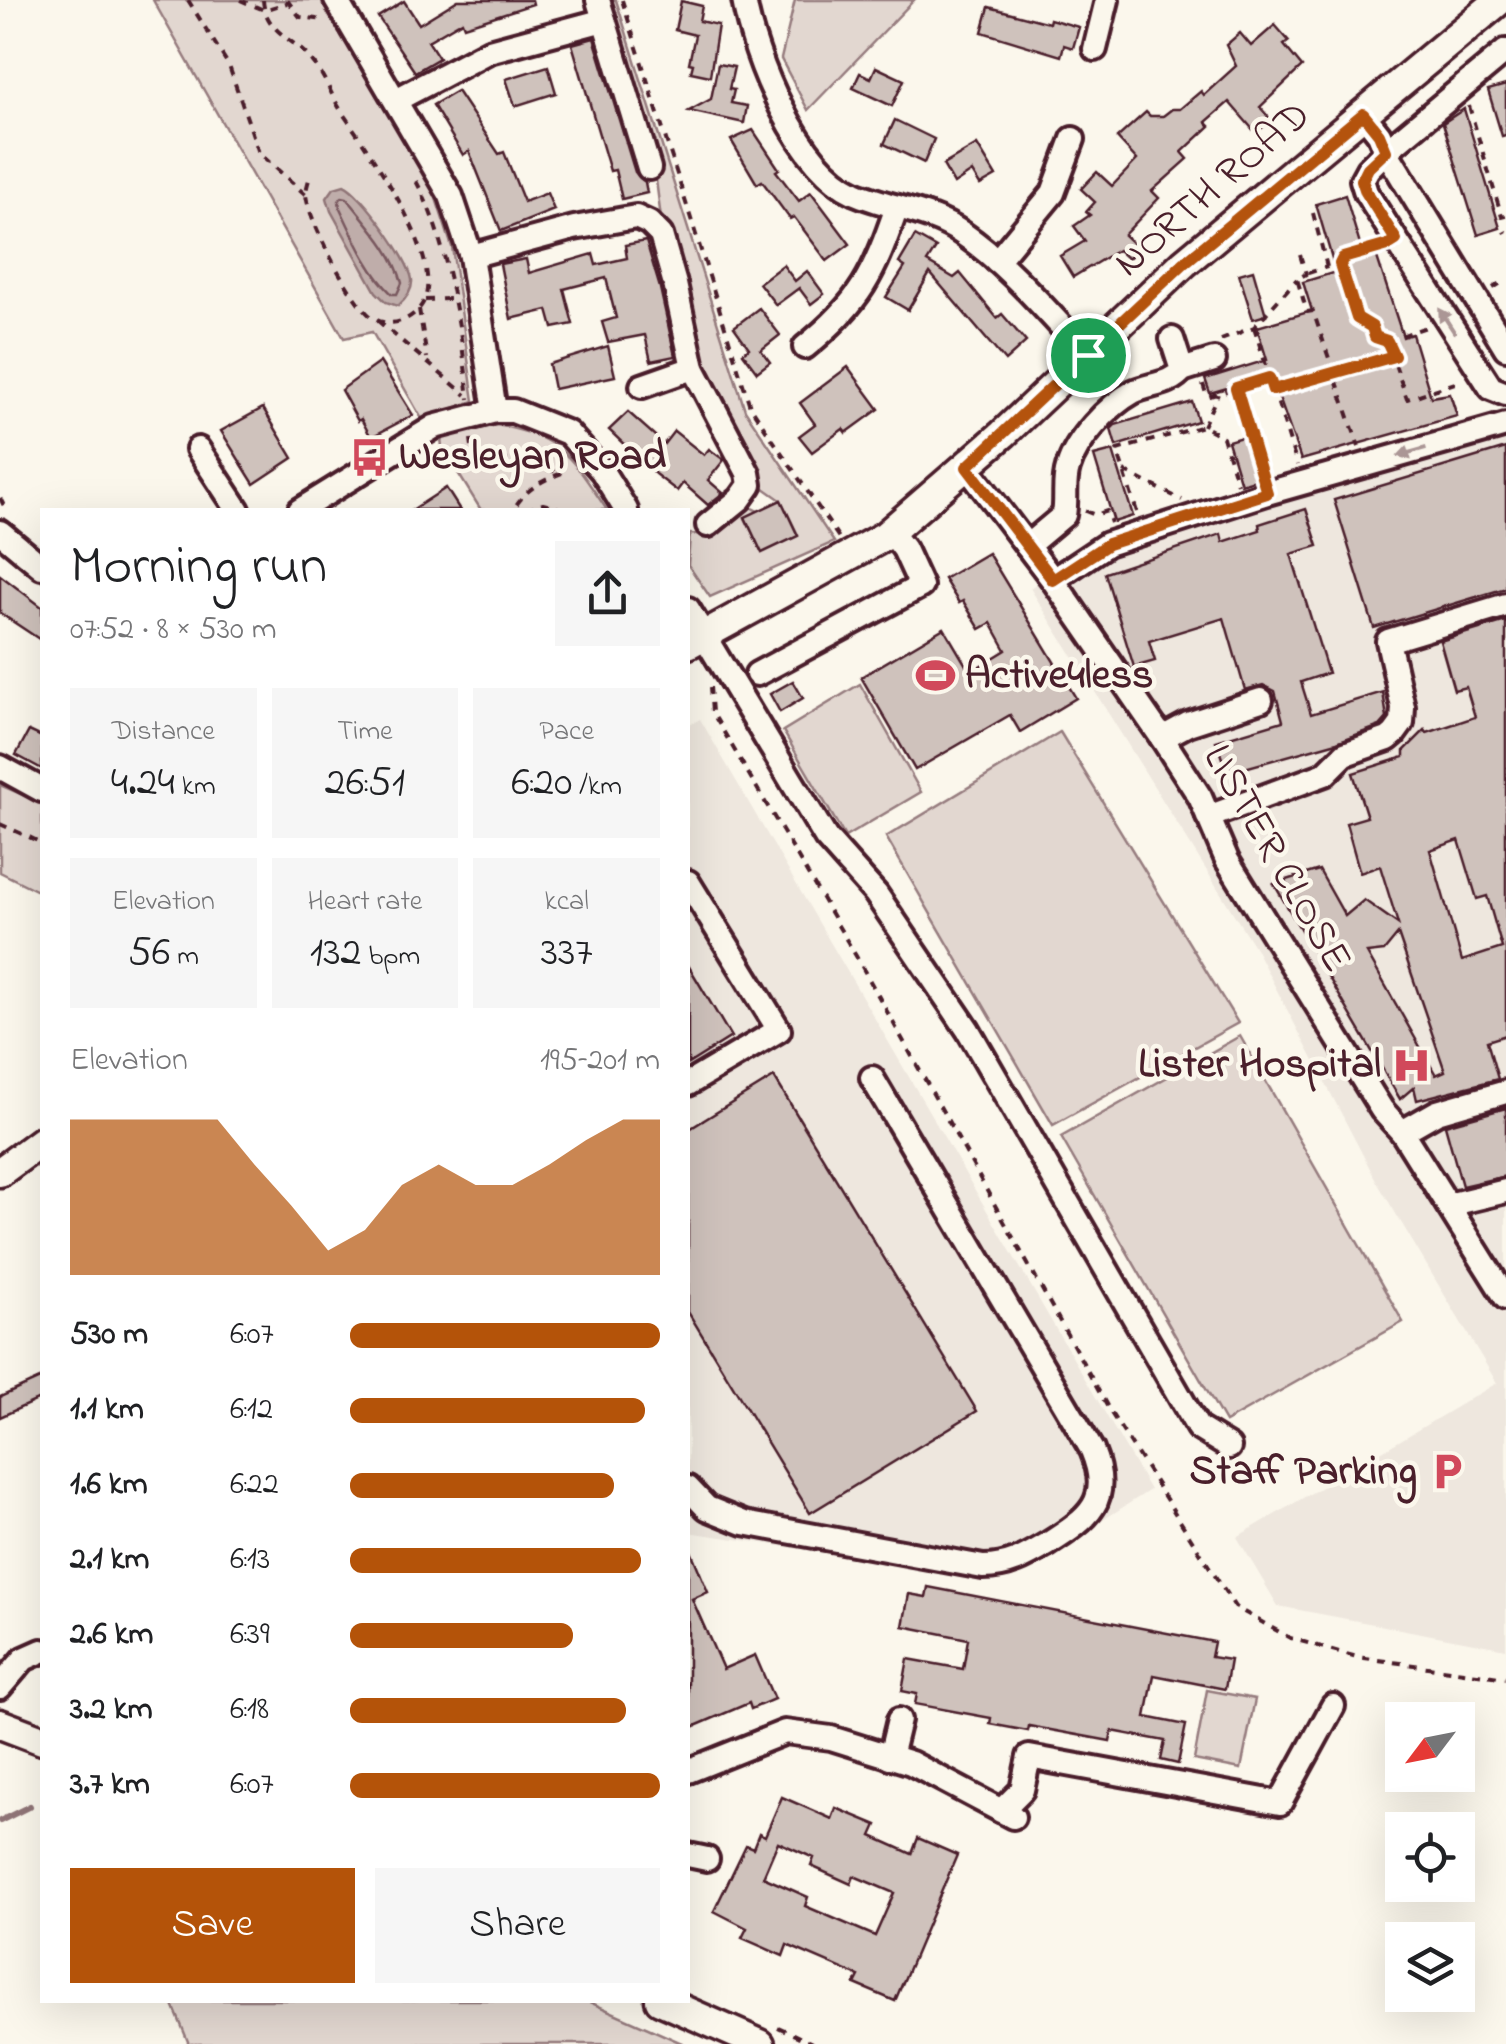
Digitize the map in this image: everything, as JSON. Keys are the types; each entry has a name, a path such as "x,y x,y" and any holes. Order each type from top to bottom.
{"main road":[{"name":"NORTH ROAD","path":"696,639 852,557 891,532 967,467 1184,263 1500,0"},
{"path":"0,1172 40,1142"},
{"path":"0,1724 40,1739"},
{"path":"667,2003 760,2044"}],"street":[{"path":"744,0 773,97 824,170 854,192 959,230 997,261 1088,355"},
{"path":"1095,49 1107,0"},
{"path":"326,10 396,100 451,196 471,256 495,411"},
{"path":"396,100 489,51 601,10 649,168"},
{"path":"1506,51 1386,151 1368,168 1362,180 1491,388 1506,394"},
{"path":"1483,70 1506,62"},
{"path":"1363,114 1379,134 1506,348"},
{"path":"997,261 1053,193 1073,138"},
{"path":"805,347 846,312 861,290 880,258 898,207"},
{"path":"471,256 574,228 636,217 661,234 693,368 748,472 750,485 740,499 708,525"},
{"path":"1027,546 1064,515 1068,467 1091,430 1113,406 1134,392 1177,377 1203,359 1172,339"},
{"path":"642,386 693,368"},
{"path":"303,508 469,408 513,411 568,433 602,471 625,508"},
{"path":"1053,580 1108,544 1267,493 1484,443 1506,425"},
{"path":"198,449 237,508"},
{"name":"LISTER CLOSE","path":"967,467 1053,580 1162,738 1200,797 1228,860 1382,1110 1402,1132 1506,1298"},
{"path":"0,532 40,566"},
{"path":"757,674 921,586 904,549 891,532"},
{"path":"1208,817 1324,774 1345,754 1394,734 1402,723 1403,706 1386,633 1506,605"},
{"path":"696,639 826,838 876,894 968,1030 1198,1428 1229,1446"},
{"path":"1162,738 1188,724 1261,700"},
{"path":"0,767 40,789"},
{"path":"690,885 779,1030 690,1083"},
{"path":"690,1490 706,1508 744,1523 983,1567 1012,1564 1082,1522 1098,1500 1100,1472 1092,1450 872,1078"},
{"path":"1402,1132 1438,1112 1506,1092"},
{"path":"1448,1205 1506,1191"},
{"path":"0,1687 24,1659 40,1652"},
{"path":"690,1770 785,1732 830,1738 911,1763 1007,1814 1022,1790 1029,1757 1280,1803 1333,1706"},
{"path":"890,1756 899,1720"}],"path":[{"path":"188,0 229,66 259,153 306,194"},
{"path":"240,0 264,10 287,1 300,16 326,10 330,30"},
{"path":"263,0 276,31 302,49 320,71 396,194 420,252 426,277 425,300 408,319 378,322"},
{"path":"622,0 750,406 852,557"},
{"path":"1463,87 1502,217 1506,216"},
{"path":"414,177 436,226 452,299 474,461 509,460 562,473 541,480 526,491 514,508"},
{"path":"309,179 306,194 314,219 346,283 369,316 429,363 469,408"},
{"path":"1312,213 1327,268"},
{"path":"1396,240 1343,258 1340,264 1357,318 1372,327 1375,337 1387,341 1444,317"},
{"path":"1300,255 1306,274"},
{"path":"1269,378 1208,397 1203,359 1254,328 1298,279 1340,264"},
{"path":"1298,279 1360,447"},
{"path":"425,300 452,299"},
{"path":"419,309 429,363"},
{"path":"1254,328 1298,465"},
{"path":"1387,341 1407,399 1450,387 1479,370"},
{"path":"1273,390 1394,356"},
{"path":"1236,388 1267,493"},
{"path":"1203,426 1218,394"},
{"path":"1138,517 1118,450 1203,426 1222,437 1238,487"},
{"path":"1124,471 1186,502"},
{"path":"532,508 543,504 564,508"},
{"path":"708,673 712,712 856,956 1111,1413 1235,1608 1290,1638 1357,1657 1506,1678"},
{"path":"0,824 40,842"}],"shaded area":[{"path":"153,0 322,0 432,186 452,247 474,401 422,419 372,332 344,338"},
{"path":"604,0 616,0 745,410 834,542 710,597 690,568 690,534 714,535 750,507 758,511 745,518 762,552 798,535 781,500 764,488 703,368 662,226 656,180"},
{"path":"795,0 914,0 808,110 781,59"},
{"name":"Lister Hospital","path":"1506,416 1506,1649 1278,1606 1237,1537 1497,1383 1377,1182 1255,948 1030,588 1108,534"},
{"path":"490,424 533,434 561,450 606,508 480,508 442,447 444,433"},
{"path":"860,684 921,792 845,837 783,731"},
{"path":"700,719 1150,1490 1009,1580 690,1532 690,725"},
{"path":"1060,732 1238,1023 1053,1125 886,837"},
{"path":"0,785 40,802 40,892 0,872"},
{"path":"1240,1036 1403,1322 1225,1422 1061,1137"},
{"path":"1207,1690 1255,1699 1241,1769 1194,1760"},
{"path":"172,2003 592,2003 684,2044 189,2044"}],"water":[{"path":"344,185 372,213 409,270 411,288 398,306 386,302 376,292 331,211 327,198 334,188"}],"building":[{"path":"458,0 532,0 533,4 464,26 462,21 428,41 439,58 415,72 378,17 404,1 419,24"},
{"path":"681,1 702,6 699,21 718,25 710,76 691,72 695,35 675,30"},
{"path":"989,7 1079,27 1073,48 1064,45 1061,56 982,32"},
{"path":"1275,25 1289,41 1284,45 1302,67 1260,107 1271,120 1256,133 1229,102 1206,122 1210,126 1182,152 1188,159 1152,191 1159,198 1124,235 1138,248 1128,259 1118,250 1073,277 1060,256 1085,241 1074,226 1090,215 1086,212 1095,202 1081,189 1097,172 1112,186 1137,160 1117,138 1146,112 1163,116 1172,109 1180,109 1201,91 1204,95 1236,66 1226,45 1240,33 1251,46"},
{"path":"594,38 635,172 645,182 647,193 622,199 615,170 610,171 572,44"},
{"path":"718,64 734,67 729,89 734,90 731,103 747,106 744,123 689,111 711,99"},
{"path":"548,66 556,93 515,106 506,79"},
{"path":"876,67 904,80 892,106 853,88 860,73 871,78"},
{"path":"1506,85 1506,135 1502,136 1488,90"},
{"path":"457,91 499,154 504,152 524,202 547,193 554,210 501,231 469,151 463,155 433,105"},
{"path":"1464,109 1500,228 1478,235 1443,123"},
{"path":"895,120 934,139 924,163 884,144"},
{"path":"753,130 799,201 811,192 850,244 827,261 762,181 757,184 731,140"},
{"path":"977,145 996,176 980,185 972,172 954,184 943,165"},
{"path":"1345,195 1363,255 1375,251 1403,337 1412,334 1431,397 1450,394 1457,416 1301,460 1271,375 1210,393 1205,379 1267,360 1257,327 1312,311 1303,282 1336,272 1316,204"},
{"path":"915,236 936,248 927,262 954,278 960,273 997,318 1002,314 1026,342 1005,361 930,273 908,310 886,297 905,267 899,263"},
{"path":"646,241 675,356 651,361 645,335 608,342 602,322 616,318 606,278 564,289 573,324 553,328 548,310 511,319 500,264 526,259 529,273 593,254 596,265 627,258 625,245"},
{"path":"783,265 795,281 807,271 824,294 811,304 799,288 776,305 759,283"},
{"path":"1253,270 1266,315 1253,319 1239,274"},
{"path":"759,308 780,335 761,350 770,362 757,372 743,353 749,348 734,327"},
{"path":"608,346 615,376 554,389 549,364"},
{"path":"380,362 413,415 371,437 341,390"},
{"path":"848,367 879,409 812,452 799,436 815,424 800,403"},
{"path":"1192,402 1198,421 1116,446 1111,429 1115,425"},
{"path":"263,408 293,458 254,484 221,431"},
{"path":"628,412 664,444 674,431 704,455 709,449 724,460 708,480 723,493 708,505 683,483 677,491 655,474 609,430"},
{"path":"1245,436 1258,479 1241,484 1228,441"},
{"path":"1506,448 1506,588 1374,628 1334,500"},
{"path":"1113,451 1133,516 1114,522 1094,456"},
{"path":"446,488 459,508 415,508"},
{"path":"781,500 798,536 762,553 745,517"},
{"path":"1306,509 1318,546 1291,554 1328,673 1301,682 1311,714 1383,692 1387,718 1380,726 1337,742 1227,773 1216,741 1283,721 1275,691 1263,685 1245,690 1224,618 1149,641 1155,661 1134,667 1105,573 1221,534 1223,542 1260,530 1259,524"},
{"path":"988,553 1076,698 1020,732 1010,715 915,770 861,677 944,628 970,672 1006,650 991,623 980,629 944,579"},
{"path":"0,575 40,605 40,640 0,613"},
{"path":"1506,621 1506,1035 1487,1041 1498,1079 1417,1100 1414,1087 1400,1099 1274,884 1319,870 1345,916 1364,900 1398,924 1380,866 1360,873 1346,823 1367,817 1353,773 1404,757 1404,751 1425,730 1427,733 1475,717 1466,687 1454,690 1440,641","holes":["1459,840 1477,899 1487,896 1502,948 1462,961 1430,850","1398,934 1445,1071 1436,1075 1367,953 1384,951"]},
{"path":"793,681 803,698 780,712 770,694"},
{"path":"29,731 40,736 40,768 16,755"},
{"path":"690,968 731,1037 690,1063"},
{"path":"774,1077 977,1411 810,1513 690,1315 690,1129"},
{"path":"1506,1108 1506,1176 1462,1186 1445,1125"},
{"path":"40,1379 40,1399 0,1417 0,1397"},
{"path":"690,1549 708,1592 692,1599 723,1669 755,1655 774,1699 751,1709 749,1703 690,1728"},
{"path":"928,1587 1214,1642 1211,1657 1230,1660 1225,1689 1154,1675 1146,1717 1186,1725 1178,1764 1161,1760 1165,1741 1112,1731 1110,1741 1029,1726 1028,1731 990,1724 991,1718 915,1704 917,1694 902,1691 908,1659 963,1669 968,1639 903,1626 909,1594 926,1597"},
{"path":"782,1797 832,1819 836,1808 877,1825 872,1836 912,1854 918,1838 957,1855 895,2001 855,1984 859,1976 787,1945 783,1956 742,1938 747,1928 714,1911 746,1845 753,1848 759,1833 765,1836","holes":["778,1842 814,1858 811,1866 851,1884 854,1876 894,1893 875,1936 805,1906 808,1897 763,1877"]}],"waterway":[{"path":"0,1821 30,1806"}],"place":[{"name":"Wesleyan Road","path":"369,457"},
{"name":"Active4less","path":"935,676"},
{"name":"Lister Hospital","path":"1411,1065"},
{"name":"Staff Parking","path":"1447,1472"}],"route":[{"path":"1363,114 1379,134 1386,151 1368,168 1362,180 1396,240 1343,258 1340,264 1357,318 1372,327 1375,337 1387,341 1394,356 1273,390 1269,378 1236,388 1267,493 1108,544 1053,580 967,467 1088,355 1184,263 1363,114"}]}
